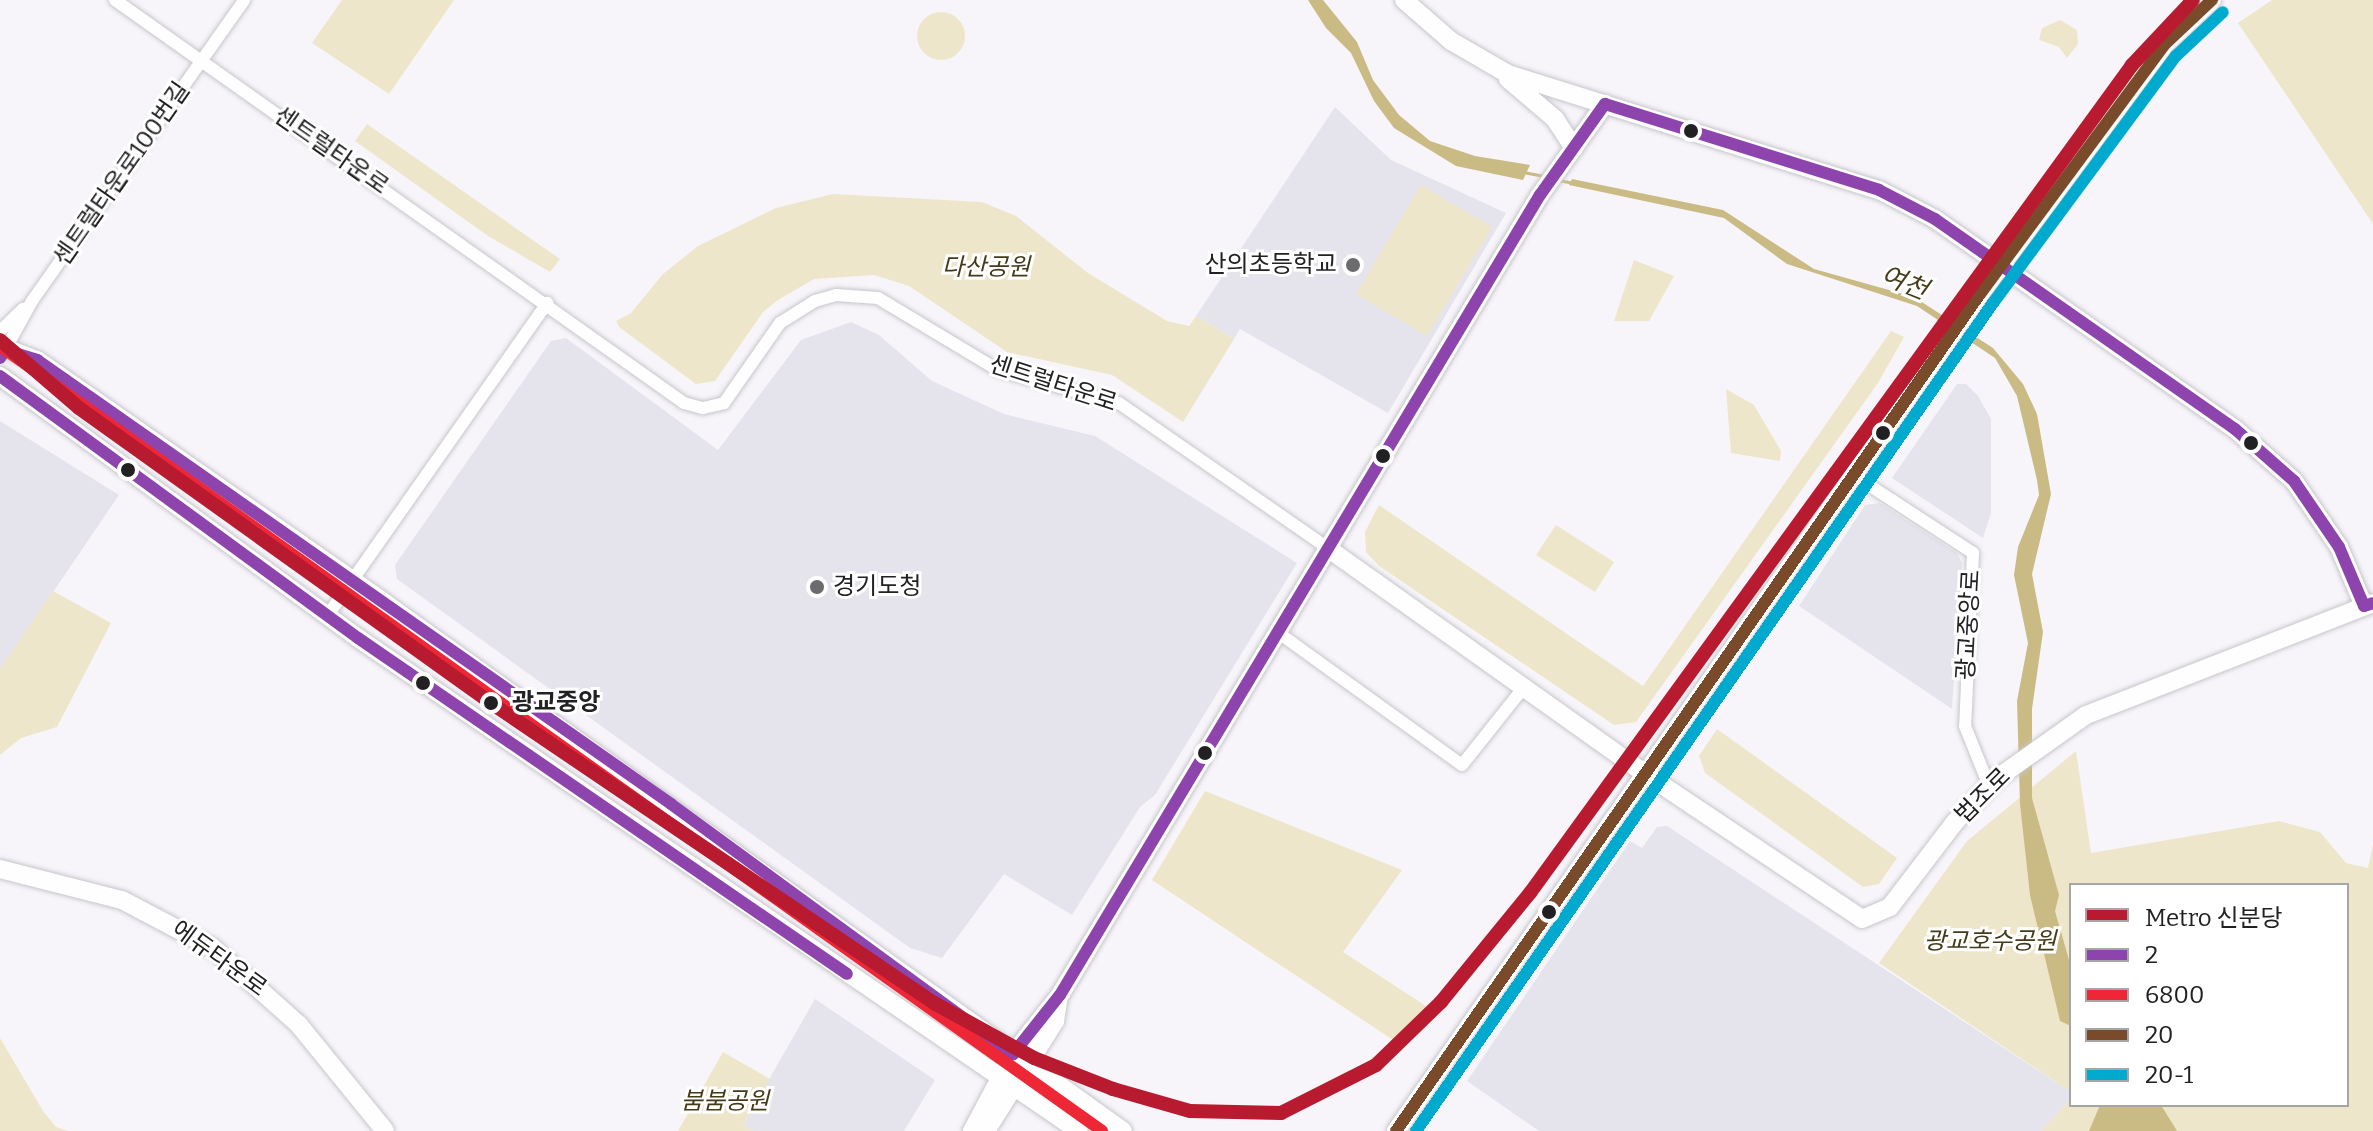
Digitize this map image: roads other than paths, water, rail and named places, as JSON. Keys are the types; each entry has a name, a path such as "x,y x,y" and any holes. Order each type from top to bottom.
{"street":[{"name":"센트럴타운로","path":"115,0 547,303 684,403 703,408 724,403 767,340 793,313 836,295 878,298 998,370 1119,403 1644,773"},
{"name":"센트럴타운로100번길","path":"2,352 32,301 244,0"},
{"path":"1404,0 1444,36 1494,67 1555,119 1574,149"},
{"path":"1396,1131 1980,294 2144,71 2212,0"},
{"path":"1494,67 1887,193 1935,219 2235,429 2294,481 2339,547 2368,604"},
{"path":"972,1131 1013,1054 1060,995 1326,547 1540,195 1605,104"},
{"path":"0,331 32,301"},
{"path":"330,612 355,582 547,303"},
{"path":"2,352 37,360 671,804 1029,1066 1123,1131"},
{"path":"0,376 330,612 358,638 1017,1085 1079,1131"},
{"name":"광교중앙로","path":"1855,476 1973,553 1965,726 1993,783"},
{"name":"법조로","path":"1644,773 1862,919 1890,907 1993,783 2066,728 2157,684 2368,604"},
{"path":"1276,631 1462,765 1524,687"},
{"name":"에듀타운로","path":"0,869 122,900 213,948 299,1025 385,1131"},
{"path":"986,1131 1055,1021 1060,995"}],"waterway":[{"name":"여천","path":"1523,172 1543,176"},
{"name":"여천","path":"1558,180 1574,183"}],"metro line":[{"name":"신분당","path":"0,340 79,408 491,703 934,1003 1034,1058 1113,1089 1190,1111 1281,1113 1376,1065 1441,1002 1530,893 2132,65 2193,0"}],"place":[{"name":"산의초등학교","path":"1353,265"},
{"name":"경기도청","path":"817,587"},
{"name":"광교중앙","path":"491,703"}],"park label":[{"name":"다산공원","path":"986,268"},
{"name":"광교호수공원","path":"1990,942"},
{"name":"붐붐공원","path":"725,1102"}]}
